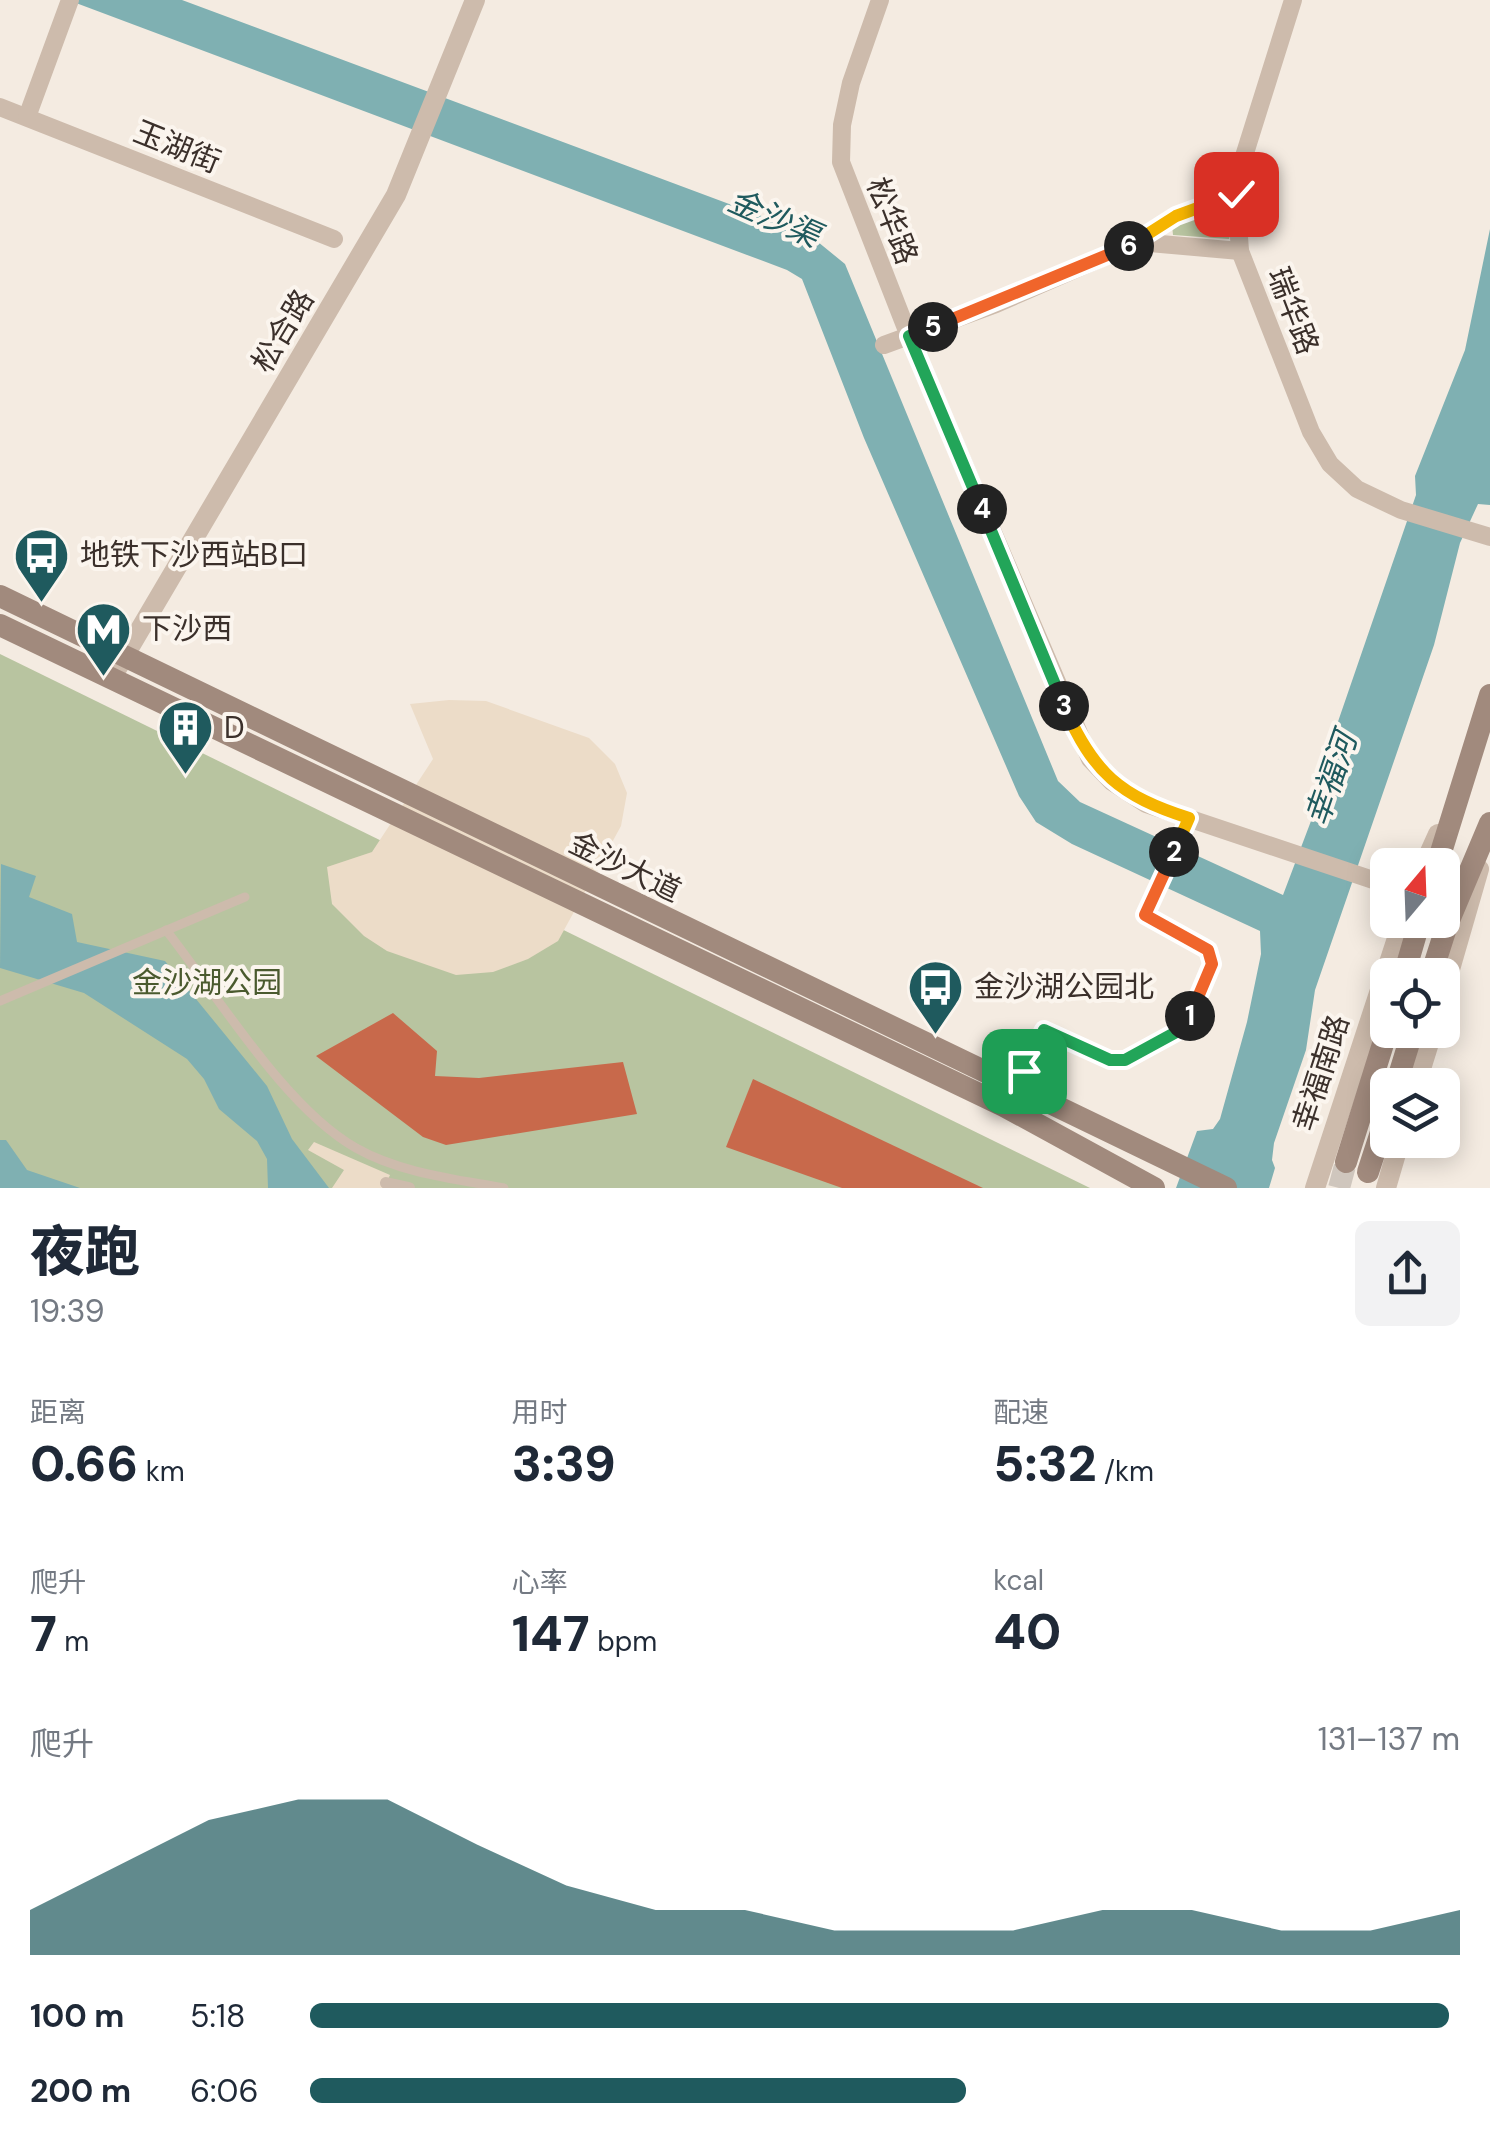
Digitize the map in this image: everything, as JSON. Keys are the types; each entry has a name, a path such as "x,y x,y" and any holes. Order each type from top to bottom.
{"main road":[{"name":"金沙大道","path":"0,596 1226,1188"},
{"name":"金沙大道","path":"0,624 574,903 1004,1106 1152,1187"},
{"path":"1442,848 1490,694"},
{"path":"1436,958 1446,925 1490,826"},
{"name":"幸福南路","path":"1367,1174 1385,1048"}],"street":[{"name":"松合路","path":"112,676 396,196 474,0"},
{"name":"松华路","path":"880,0 850,83 842,125 841,162 909,336 1090,759 1112,782 1146,804 1370,881"},
{"name":"瑞华路","path":"1293,0 1236,194 1240,251 1311,432 1330,464 1357,489 1401,510 1485,536"},
{"path":"27,118 69,4"},
{"name":"玉湖街","path":"0,107 334,239"},
{"path":"884,345 996,304 1138,242 1176,216 1236,194"},
{"path":"1138,242 1240,251"},
{"path":"1431,848 1468,764"},
{"path":"1453,958 1490,826"},
{"name":"幸福南路","path":"1315,1188 1397,938"},
{"path":"386,1183 409,1188"}],"lane":[{"path":"1016,1089 1044,1030 1110,1060 1125,1060 1162,1042 1188,1021 1212,964 1208,950 1145,915 1189,818"},
{"path":"0,1001 245,897"},
{"path":"166,930 262,1057 329,1131 359,1150 404,1167 504,1188"}],"green space":[{"path":"1223,205 1229,208 1233,226 1229,239 1173,235 1172,225"},
{"name":"金沙湖公园","path":"0,654 1090,1188 0,1188"}],"shaded area":[{"path":"486,701 589,738 615,764 627,793 621,826 558,941 528,959 493,972 456,975 387,951 364,936 332,904 327,867 372,852 433,759 410,704"},
{"path":"314,1142 390,1175 384,1188 332,1188 344,1170 308,1150"}],"water":[{"name":"幸福河","path":"68,0 182,0 807,233 845,264 1058,781 1080,802 1283,895 1311,821 1310,803 1416,495 1415,476 1465,350 1490,229 1490,505 1478,504 1460,543 1434,645 1315,990 1306,1050 1274,1143 1275,1168 1269,1188 1176,1188 1197,1131 1213,1129 1220,1119 1247,1022 1261,954 1260,931 1072,844 1036,822 1019,796 864,438 802,279 787,270"},
{"path":"1,864 36,876 29,897 72,914 77,942 165,961 267,1086 292,1139 329,1188 268,1188 267,1159 257,1141 219,1109 204,1079 187,1059 84,993 0,968"},
{"path":"0,1140 6,1140 27,1170 80,1188 0,1188"}],"building":[{"path":"393,1013 437,1051 435,1076 479,1078 623,1062 637,1114 446,1145 423,1137 316,1056"},
{"path":"753,1079 983,1188 842,1188 726,1147"}],"tunnel":[{"path":"1339,1188 1346,1162"}],"place":[{"name":"地铁下沙西站B口","path":"41,604"},
{"name":"下沙西","path":"103,678"},
{"name":"D","path":"185,777"},
{"name":"金沙湖公园北","path":"935,1036"}],"route":[{"path":"1024,1071 1044,1030 1110,1060 1125,1060 1162,1042 1188,1021 1212,964 1208,950 1145,915 1189,818 1146,804 1112,782 1090,759 909,336 996,304 1138,242 1176,216 1236,194"}],"water label":[{"name":"金沙渠","path":"774,218"}]}
